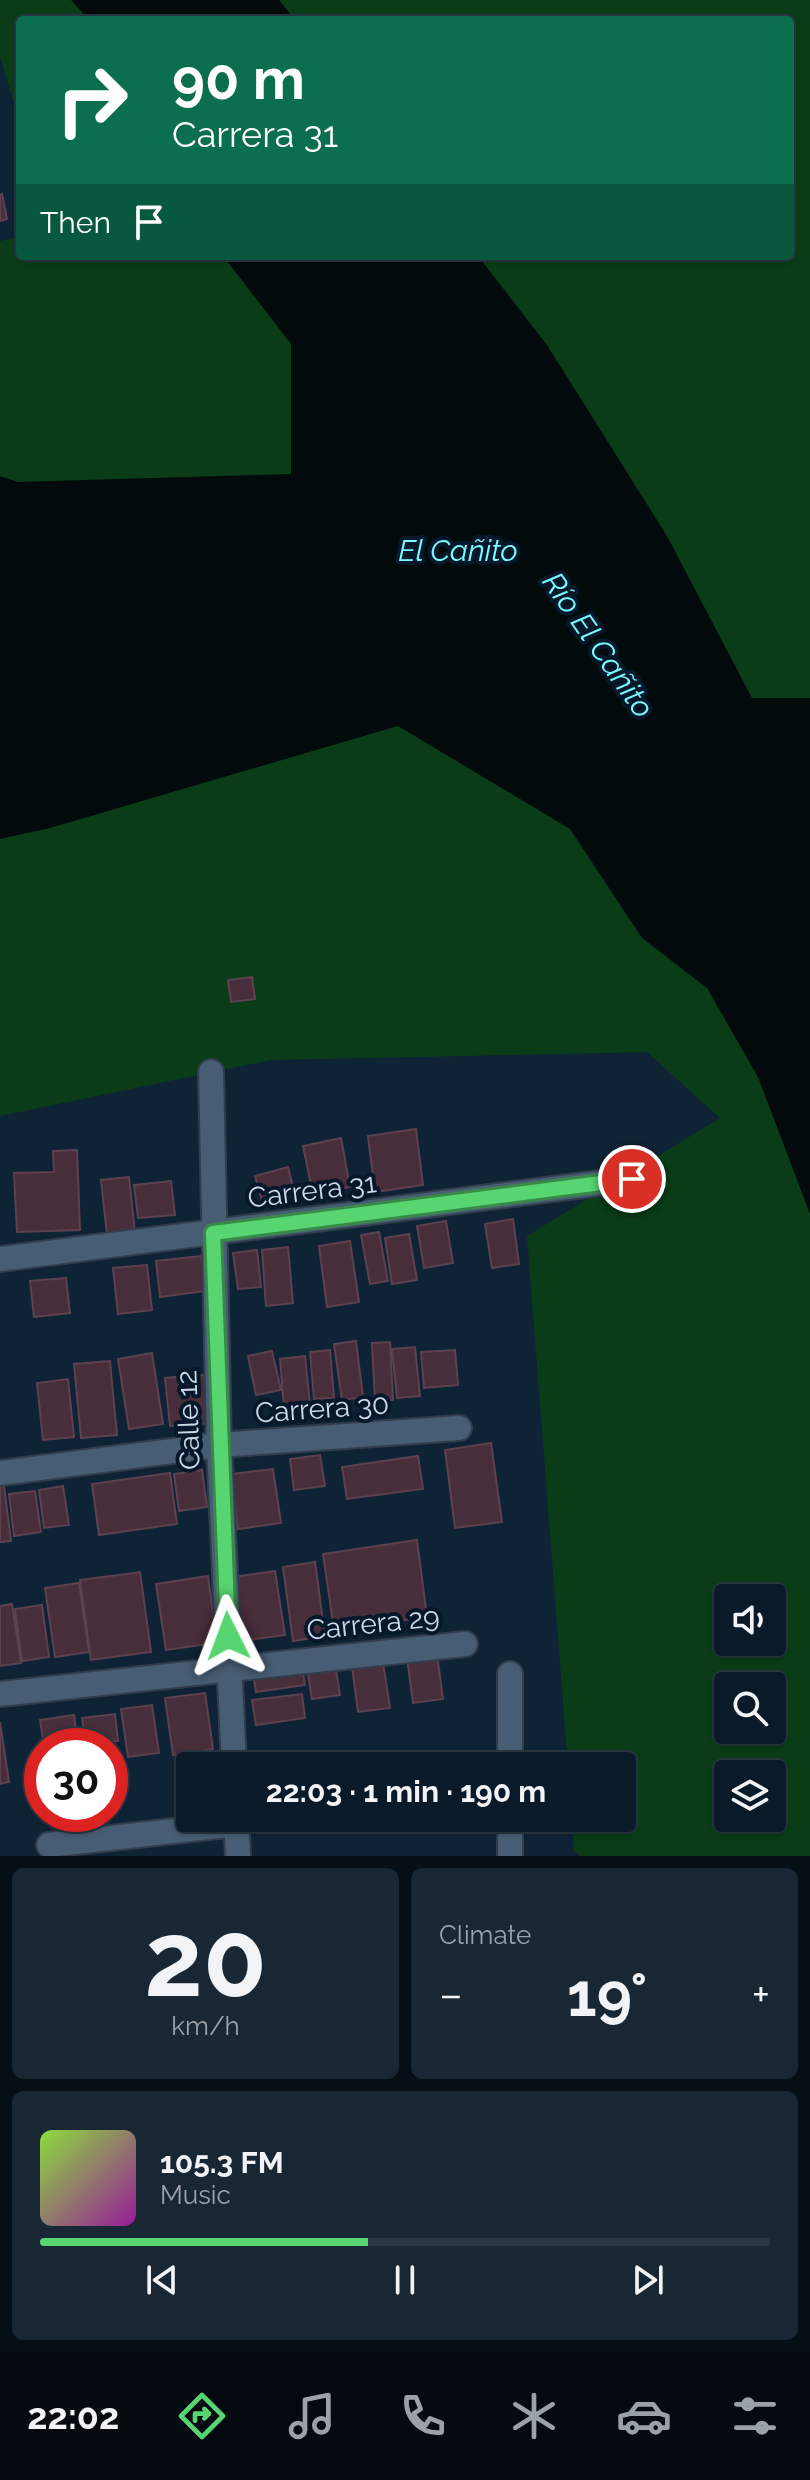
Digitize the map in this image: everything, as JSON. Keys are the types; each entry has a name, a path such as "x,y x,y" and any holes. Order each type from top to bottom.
{"street":[{"name":"Calle 12","path":"211,1072 219,1445 233,1752"},
{"name":"Carrera 31","path":"0,1259 632,1179"},
{"name":"Carrera 30","path":"0,1473 219,1445 459,1428"},
{"name":"Carrera 29","path":"0,1694 465,1644"},
{"path":"510,1674 510,1752"},
{"path":"49,1845 176,1829"},
{"path":"237,1832 238,1856"},
{"path":"510,1832 510,1856"}],"green space":[{"path":"0,0 810,0 810,1856 580,1856 574,1850 573,1832 636,1832 636,1752 567,1752 527,1236 720,1118 647,1052 271,1060 0,1116 0,241 16,238 16,260 794,260 794,16 16,16 16,110 0,56"}],"water":[{"path":"71,0 279,0 292,16 85,16"},
{"name":"El Cañito","path":"226,260 481,260 547,345 667,536 752,698 810,698 810,1214 758,1077 707,988 642,938 570,829 398,726 50,828 0,839 0,476 17,482 291,474 291,344"}],"building":[{"path":"0,195 7,219 0,221"},
{"path":"252,977 255,999 231,1002 228,980"},
{"path":"416,1129 423,1185 375,1192 368,1136"},
{"path":"341,1138 350,1187 313,1194 303,1146"},
{"path":"77,1150 80,1230 17,1232 14,1173 54,1172 53,1151"},
{"path":"288,1167 295,1195 263,1204 255,1176"},
{"path":"129,1177 135,1232 107,1235 101,1180"},
{"path":"171,1181 175,1215 138,1218 134,1185"},
{"path":"513,1219 519,1264 492,1268 485,1224"},
{"path":"446,1221 453,1263 424,1268 417,1226"},
{"path":"379,1232 388,1281 370,1284 361,1235"},
{"path":"409,1234 417,1280 392,1284 385,1238"},
{"path":"350,1241 359,1302 327,1307 319,1246"},
{"path":"288,1247 293,1303 266,1306 262,1250"},
{"path":"257,1250 261,1287 238,1289 233,1253"},
{"path":"201,1256 205,1291 160,1297 156,1261"},
{"path":"147,1265 152,1310 118,1314 113,1268"},
{"path":"66,1278 70,1313 34,1317 30,1281"},
{"path":"356,1341 363,1397 342,1400 334,1344"},
{"path":"390,1342 393,1400 375,1401 372,1343"},
{"path":"415,1347 420,1396 397,1398 392,1349"},
{"path":"330,1350 334,1398 314,1399 310,1352"},
{"path":"455,1350 458,1385 424,1388 421,1352"},
{"path":"272,1351 281,1390 256,1395 248,1356"},
{"path":"152,1353 163,1424 129,1429 118,1359"},
{"path":"305,1356 310,1405 284,1407 280,1359"},
{"path":"110,1361 117,1435 81,1438 74,1364"},
{"path":"205,1375 210,1423 170,1426 165,1378"},
{"path":"68,1379 74,1437 43,1440 37,1383"},
{"path":"491,1443 502,1522 455,1528 445,1450"},
{"path":"320,1455 325,1486 294,1490 290,1459"},
{"path":"418,1456 423,1489 347,1499 342,1467"},
{"path":"273,1469 281,1523 238,1529 231,1474"},
{"path":"202,1470 207,1507 179,1511 174,1474"},
{"path":"170,1473 177,1524 99,1535 92,1484"},
{"path":"0,1486 4,1486 11,1541 0,1542"},
{"path":"63,1486 69,1525 44,1528 39,1490"},
{"path":"35,1491 41,1532 14,1536 9,1494"},
{"path":"417,1540 427,1617 334,1630 323,1554"},
{"path":"315,1562 325,1636 293,1641 283,1567"},
{"path":"275,1571 285,1635 241,1641 232,1577"},
{"path":"140,1572 151,1652 91,1660 80,1580"},
{"path":"208,1576 217,1643 166,1650 156,1584"},
{"path":"79,1583 89,1652 55,1657 45,1588"},
{"path":"12,1604 21,1663 0,1666 0,1606"},
{"path":"42,1605 49,1657 22,1661 15,1609"},
{"path":"437,1654 443,1699 413,1703 407,1658"},
{"path":"383,1663 390,1708 358,1712 352,1667"},
{"path":"335,1664 340,1695 312,1699 307,1668"},
{"path":"302,1667 305,1685 256,1692 253,1673"},
{"path":"205,1693 213,1749 176,1752 173,1755 165,1698"},
{"path":"302,1694 305,1718 256,1725 252,1700"},
{"path":"152,1705 159,1753 128,1757 128,1728 124,1728 121,1709"},
{"path":"115,1714 117,1728 83,1728 82,1718"},
{"path":"74,1715 76,1728 41,1728 40,1720"},
{"path":"0,1722 9,1782 0,1784"}],"route":[{"path":"228,1636 213,1233 632,1179"}],"water label":[{"name":"Río El Cañito","path":"598,645"}]}
